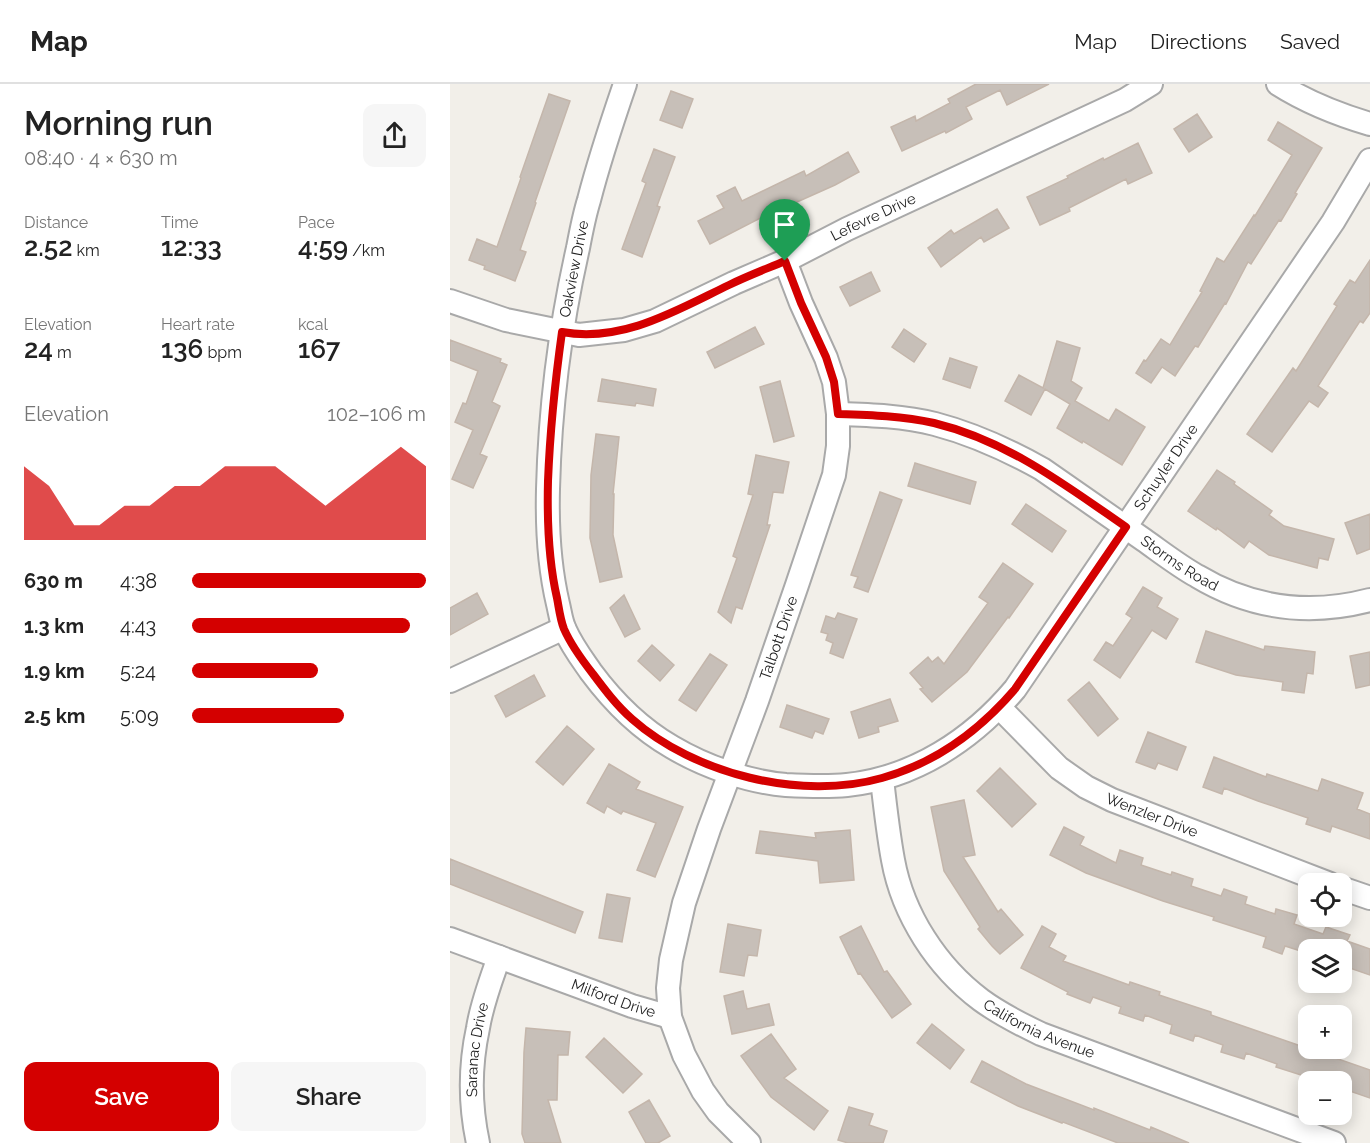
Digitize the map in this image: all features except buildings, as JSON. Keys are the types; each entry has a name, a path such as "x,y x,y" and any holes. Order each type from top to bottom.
{"street":[{"name":"Oakview Drive","path":"626,84 588,202 569,286 554,387 549,456 547,520 550,562 564,628 577,652 600,684 632,718 657,738 685,755 730,772"},
{"name":"Lefevre Drive","path":"450,301 506,320 579,335 624,330 655,321 1125,100 1151,84"},
{"path":"1278,84 1315,105 1370,124"},
{"name":"Schuyler Drive","path":"730,772 777,784 816,787 848,785 882,778 921,764 951,748 1000,708 1333,222 1370,160"},
{"name":"Talbott Drive","path":"670,1017 668,988 670,960 684,903 761,690 834,475 838,446 838,414 834,382 826,357 785,261"},
{"name":"Storms Road","path":"838,414 884,416 934,423 974,436 1018,456 1042,469 1197,576 1225,591 1255,601 1286,607 1318,609 1370,600"},
{"path":"450,681 564,628"},
{"name":"Wenzler Drive","path":"1000,708 1059,768 1086,787 1112,800 1301,873"},
{"name":"California Avenue","path":"882,778 893,862 901,890 914,920 933,951 954,976 981,1000 1008,1018 1041,1034 1334,1143"},
{"path":"1352,892 1370,898"},
{"name":"Milford Drive","path":"450,939 632,1006 670,1017 684,1055 703,1091 718,1112 749,1143"},
{"name":"Saranac Drive","path":"478,1143 472,1101 473,1063 478,1027 499,957"}],"route":[{"path":"785,261 826,357 834,382 838,414 884,416 934,423 974,436 1042,469 1126,527 1000,708 951,748 921,764 882,778 848,785 816,787 777,784 744,777 685,755 657,738 632,718 606,692 577,652 564,628 550,562 547,520 549,456 554,387 562,332 591,335 624,330 655,321 785,261"}]}
